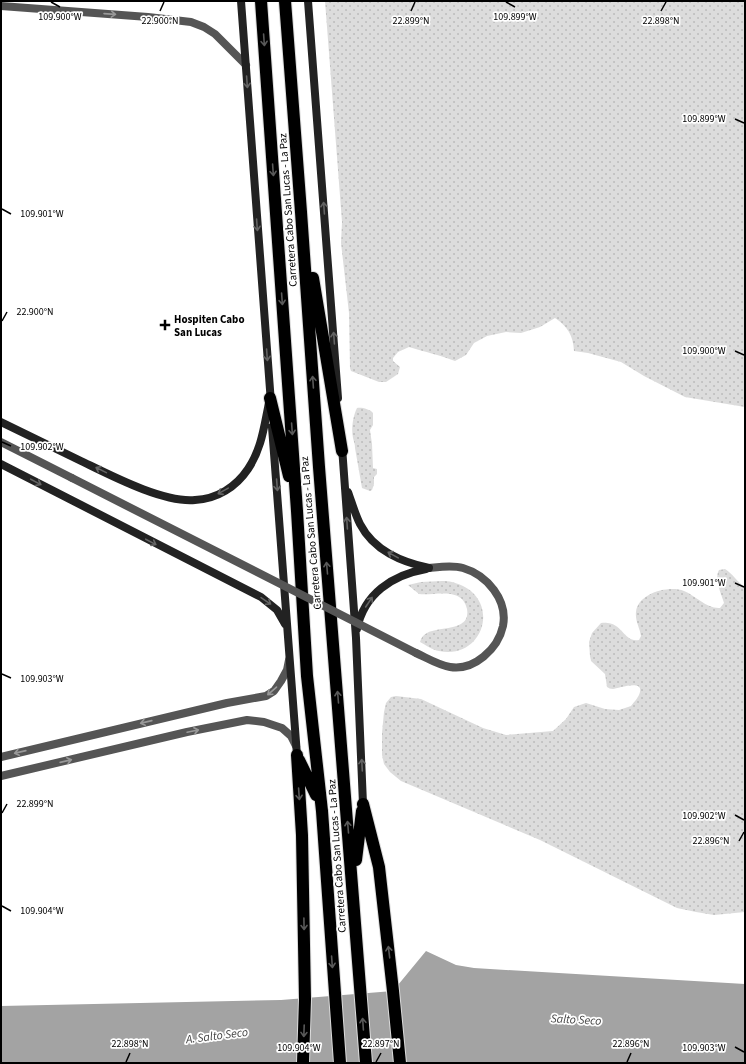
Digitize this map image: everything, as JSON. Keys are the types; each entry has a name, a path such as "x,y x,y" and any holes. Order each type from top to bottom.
{"highway":[{"name":"Carretera Cabo San Lucas - La Paz","path":"261,1 298,511 307,676 322,811 340,1063"},
{"name":"Carretera Cabo San Lucas - La Paz","path":"285,1 318,460 366,1063"},
{"path":"301,212 342,450"},
{"path":"270,398 298,511"},
{"path":"296,750 322,811"},
{"path":"296,750 302,843 305,999 303,1063"},
{"path":"353,889 363,804"},
{"path":"363,804 379,868 394,991 400,1063"}],"main road":[{"path":"241,1 296,750"},
{"path":"308,1 356,638 363,804"},
{"path":"1,422 110,475 148,491 164,496 194,501 220,494 238,480 247,470 260,446 270,398"},
{"path":"1,464 261,597 277,610 284,623 288,636"},
{"path":"344,482 357,517 371,540 393,556 407,562 429,568"},
{"path":"356,638 358,622 364,609 379,589 390,581 405,574 429,568"}],"street":[{"path":"1,6 148,17 191,22 204,27 215,34 246,65"},
{"path":"1,442 416,653 450,667 471,664 482,658 498,639 503,626 503,613 500,601 494,590 485,580 474,573 463,568 444,566 429,568"},
{"path":"1,757 227,703 266,696 274,691 281,681 287,670 290,658"},
{"path":"1,776 187,732 247,720 264,722 282,728 291,736 296,750"}],"shaded area":[{"path":"325,1 745,1 745,407 685,397 644,376 621,362 588,353 574,351 569,332 555,318 540,327 521,333 506,332 487,336 474,343 466,355 455,361 409,347 398,352 393,358 393,361 400,367 398,374 386,382 379,382 351,371 349,313 341,243 342,222"},
{"path":"357,408 370,410 373,413 373,425 370,430 373,468 377,469 377,474 374,477 374,484 372,490 370,491 362,488 352,434 354,415"},
{"path":"725,569 745,587 745,912 714,915 677,908 540,840 401,781 390,772 384,764 382,755 382,733 384,712 386,703 391,697 396,696 421,699 483,728 506,735 553,731 566,719 574,707 586,703 605,709 619,710 631,706 639,696 640,688 634,685 613,689 607,687 605,674 591,661 589,642 592,633 601,623 608,623 614,625 629,638 639,640 641,636 636,615 638,605 648,595 663,590 678,589 706,604 715,608 720,608 724,603 717,578 719,570"},
{"path":"421,582 452,582 468,589 478,600 483,612 482,625 477,637 468,646 455,651 439,651 431,649 420,642 422,637 427,633 460,625 467,616 467,609 460,597 447,594 419,594 408,585"}],"water":[{"path":"426,951 456,965 474,968 745,984 745,1063 1,1063 1,1006 281,1000 393,991"}],"place":[{"name":"Hospiten Cabo San Lucas","path":"165,325"}],"water label":[{"name":"Salto Seco","path":"576,1020"},
{"name":"A. Salto Seco","path":"217,1036"}]}
